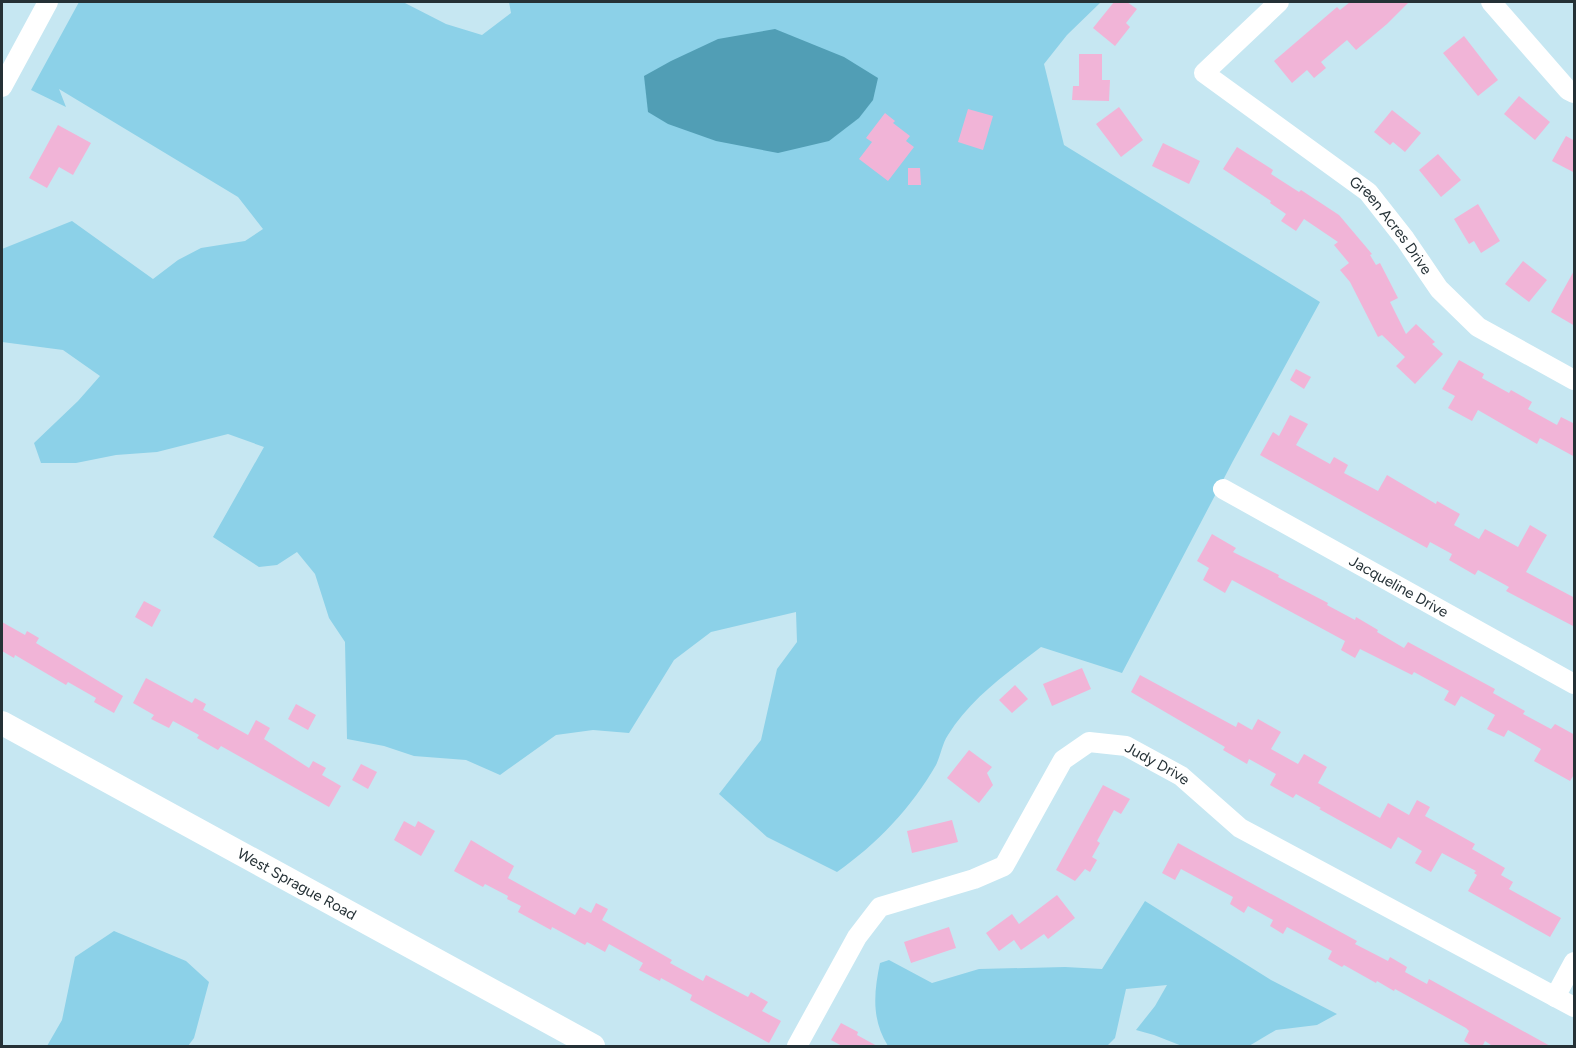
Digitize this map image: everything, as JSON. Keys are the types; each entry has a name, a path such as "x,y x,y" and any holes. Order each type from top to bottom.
{"street":[{"path":"2,87 48,2"},
{"name":"Green Acres Drive","path":"1279,2 1204,72 1368,192 1405,239 1439,289 1478,327 1575,380"},
{"path":"1491,2 1568,90 1575,93"},
{"name":"Jacqueline Drive","path":"1223,489 1575,684"},
{"name":"West Sprague Road","path":"2,723 593,1047"},
{"name":"Judy Drive","path":"796,1047 857,937 880,907 974,879 1004,866 1063,760 1089,742 1126,746 1180,776 1240,828 1575,1007"},
{"path":"1555,997 1575,962"}],"shaded area":[{"path":"79,2 403,2 446,24 482,35 511,13 509,2 1101,2 1067,35 1044,64 1064,145 1320,302 1233,461 1122,673 1041,647 990,687 967,709 946,738 936,765 905,810 880,837 837,872 767,837 719,794 761,740 777,669 797,642 796,612 711,632 674,660 629,733 593,730 556,735 500,775 466,760 414,756 384,746 347,739 345,642 329,618 315,574 297,552 277,565 259,567 213,537 264,447 228,434 157,452 116,455 76,463 41,463 34,443 78,401 100,376 63,350 2,342 2,249 72,221 153,279 178,260 201,248 245,241 263,229 238,197 59,89 66,107 31,90"},
{"path":"775,29 844,57 878,78 873,100 859,118 829,141 778,153 716,141 668,124 648,112 644,76 718,39"},
{"path":"1145,901 1271,980 1337,1014 1317,1025 1276,1030 1249,1046 1182,1046 1136,1030 1155,1006 1167,985 1126,989 1115,1038 1107,1046 888,1046 876,1016 876,984 880,963 889,960 932,983 979,969 1065,967 1102,969"},
{"path":"114,931 186,961 209,982 194,1038 188,1046 47,1046 62,1020 75,957"}],"building":[{"path":"1114,2 1127,2 1137,9 1126,23 1130,27 1115,46 1093,28"},
{"path":"1350,2 1409,2 1356,50 1347,40 1321,62 1326,68 1314,78 1307,70 1292,83 1274,61 1337,7 1340,10"},
{"path":"1464,36 1498,80 1478,96 1443,53"},
{"path":"1079,54 1102,54 1102,80 1110,80 1109,101 1072,100 1073,86 1079,86"},
{"path":"1519,96 1550,122 1535,140 1504,114"},
{"path":"1119,107 1143,140 1121,157 1096,124"},
{"path":"968,109 993,116 983,150 958,142"},
{"path":"1392,110 1421,133 1405,152 1393,142 1390,145 1374,132"},
{"path":"885,113 895,121 893,123 910,136 906,141 914,147 888,181 859,159 872,142 866,138"},
{"path":"58,125 91,143 73,175 59,167 47,188 29,178"},
{"path":"1566,136 1575,141 1575,173 1552,161"},
{"path":"1163,143 1200,161 1189,184 1152,166"},
{"path":"1237,147 1273,170 1271,174 1339,215 1372,254 1370,255 1376,265 1380,263 1398,298 1390,302 1406,334 1416,324 1435,342 1432,344 1443,354 1415,384 1396,366 1405,357 1382,335 1378,337 1350,282 1340,270 1349,263 1334,245 1338,242 1304,219 1296,231 1281,221 1286,214 1270,203 1271,201 1223,169"},
{"path":"1438,154 1461,180 1441,197 1419,170"},
{"path":"908,168 920,168 921,185 908,185"},
{"path":"1478,204 1500,241 1481,253 1474,241 1469,244 1454,219"},
{"path":"1523,261 1547,280 1529,302 1505,284"},
{"path":"1575,269 1575,326 1551,312"},
{"path":"1459,360 1484,374 1482,378 1509,393 1511,390 1532,402 1528,409 1557,425 1561,417 1575,424 1575,457 1540,438 1537,444 1478,410 1472,421 1448,408 1455,396 1442,389"},
{"path":"1296,369 1311,377 1304,389 1290,380"},
{"path":"1290,415 1308,424 1296,445 1330,464 1334,457 1348,465 1344,473 1378,491 1387,475 1436,504 1437,501 1460,514 1454,525 1479,539 1485,529 1518,547 1530,525 1547,535 1526,572 1575,598 1575,627 1506,591 1509,587 1478,570 1475,575 1449,560 1452,554 1430,542 1427,548 1260,455 1273,432 1279,436"},
{"path":"1212,534 1236,548 1233,552 1279,575 1278,577 1355,620 1356,617 1404,648 1408,642 1495,689 1493,693 1525,711 1523,714 1551,729 1555,724 1575,735 1575,773 1570,781 1534,761 1541,749 1508,730 1504,737 1487,729 1495,715 1461,696 1455,706 1444,700 1449,691 1414,672 1412,675 1360,649 1355,658 1341,650 1345,641 1232,580 1225,593 1203,580 1209,568 1197,561"},
{"path":"144,601 161,610 152,627 135,617"},
{"path":"2,622 25,635 27,631 39,638 36,643 123,696 114,713 94,702 96,698 68,682 66,685 15,655 14,658 2,651"},
{"path":"1082,668 1091,689 1052,706 1043,684"},
{"path":"1140,675 1236,727 1238,722 1252,730 1258,719 1281,732 1271,749 1298,764 1304,754 1327,767 1318,783 1380,818 1388,803 1409,815 1417,800 1430,807 1425,816 1475,844 1472,849 1505,868 1501,875 1513,882 1509,889 1561,918 1550,937 1468,891 1477,875 1474,873 1476,871 1442,853 1431,872 1415,863 1422,851 1398,837 1391,849 1296,794 1293,798 1270,785 1276,774 1249,759 1247,764 1223,750 1225,747 1131,692"},
{"path":"146,678 192,703 195,698 206,704 203,710 248,735 256,720 270,728 264,739 309,768 313,761 326,768 322,775 341,786 329,807 221,746 218,750 197,738 199,735 173,721 169,728 151,719 154,715 133,703"},
{"path":"1015,685 1028,699 1012,713 999,700"},
{"path":"296,704 316,715 308,730 288,719"},
{"path":"969,750 992,767 987,773 993,785 979,803 947,778"},
{"path":"361,764 377,772 368,789 352,780"},
{"path":"1103,785 1130,799 1121,814 1114,810 1097,841 1100,843 1092,857 1097,860 1090,872 1085,869 1075,881 1056,870"},
{"path":"952,820 958,842 912,853 907,831"},
{"path":"404,821 415,827 418,821 435,831 421,856 394,840"},
{"path":"471,840 514,866 508,878 575,915 580,907 591,913 596,903 608,909 602,920 672,960 670,963 703,981 706,975 748,997 751,992 768,1002 762,1011 781,1021 769,1043 690,1000 692,995 661,978 660,981 639,970 643,963 609,944 605,952 587,942 585,945 552,927 551,930 518,912 521,906 507,899 508,896 485,884 483,887 454,871"},
{"path":"1178,843 1357,941 1355,944 1388,961 1390,957 1407,967 1405,972 1427,984 1429,979 1552,1047 1494,1047 1485,1041 1482,1047 1474,1047 1464,1041 1469,1031 1466,1028 1395,989 1394,991 1377,981 1376,983 1328,959 1332,951 1287,927 1283,934 1270,926 1273,920 1248,906 1244,913 1230,904 1233,897 1181,869 1175,880 1162,873"},
{"path":"1057,895 1075,918 1048,939 1044,934 1021,950 1014,940 999,951 986,933 1012,914 1019,924"},
{"path":"949,927 956,948 911,963 904,942"},
{"path":"841,1023 879,1047 844,1047 831,1040"}]}
